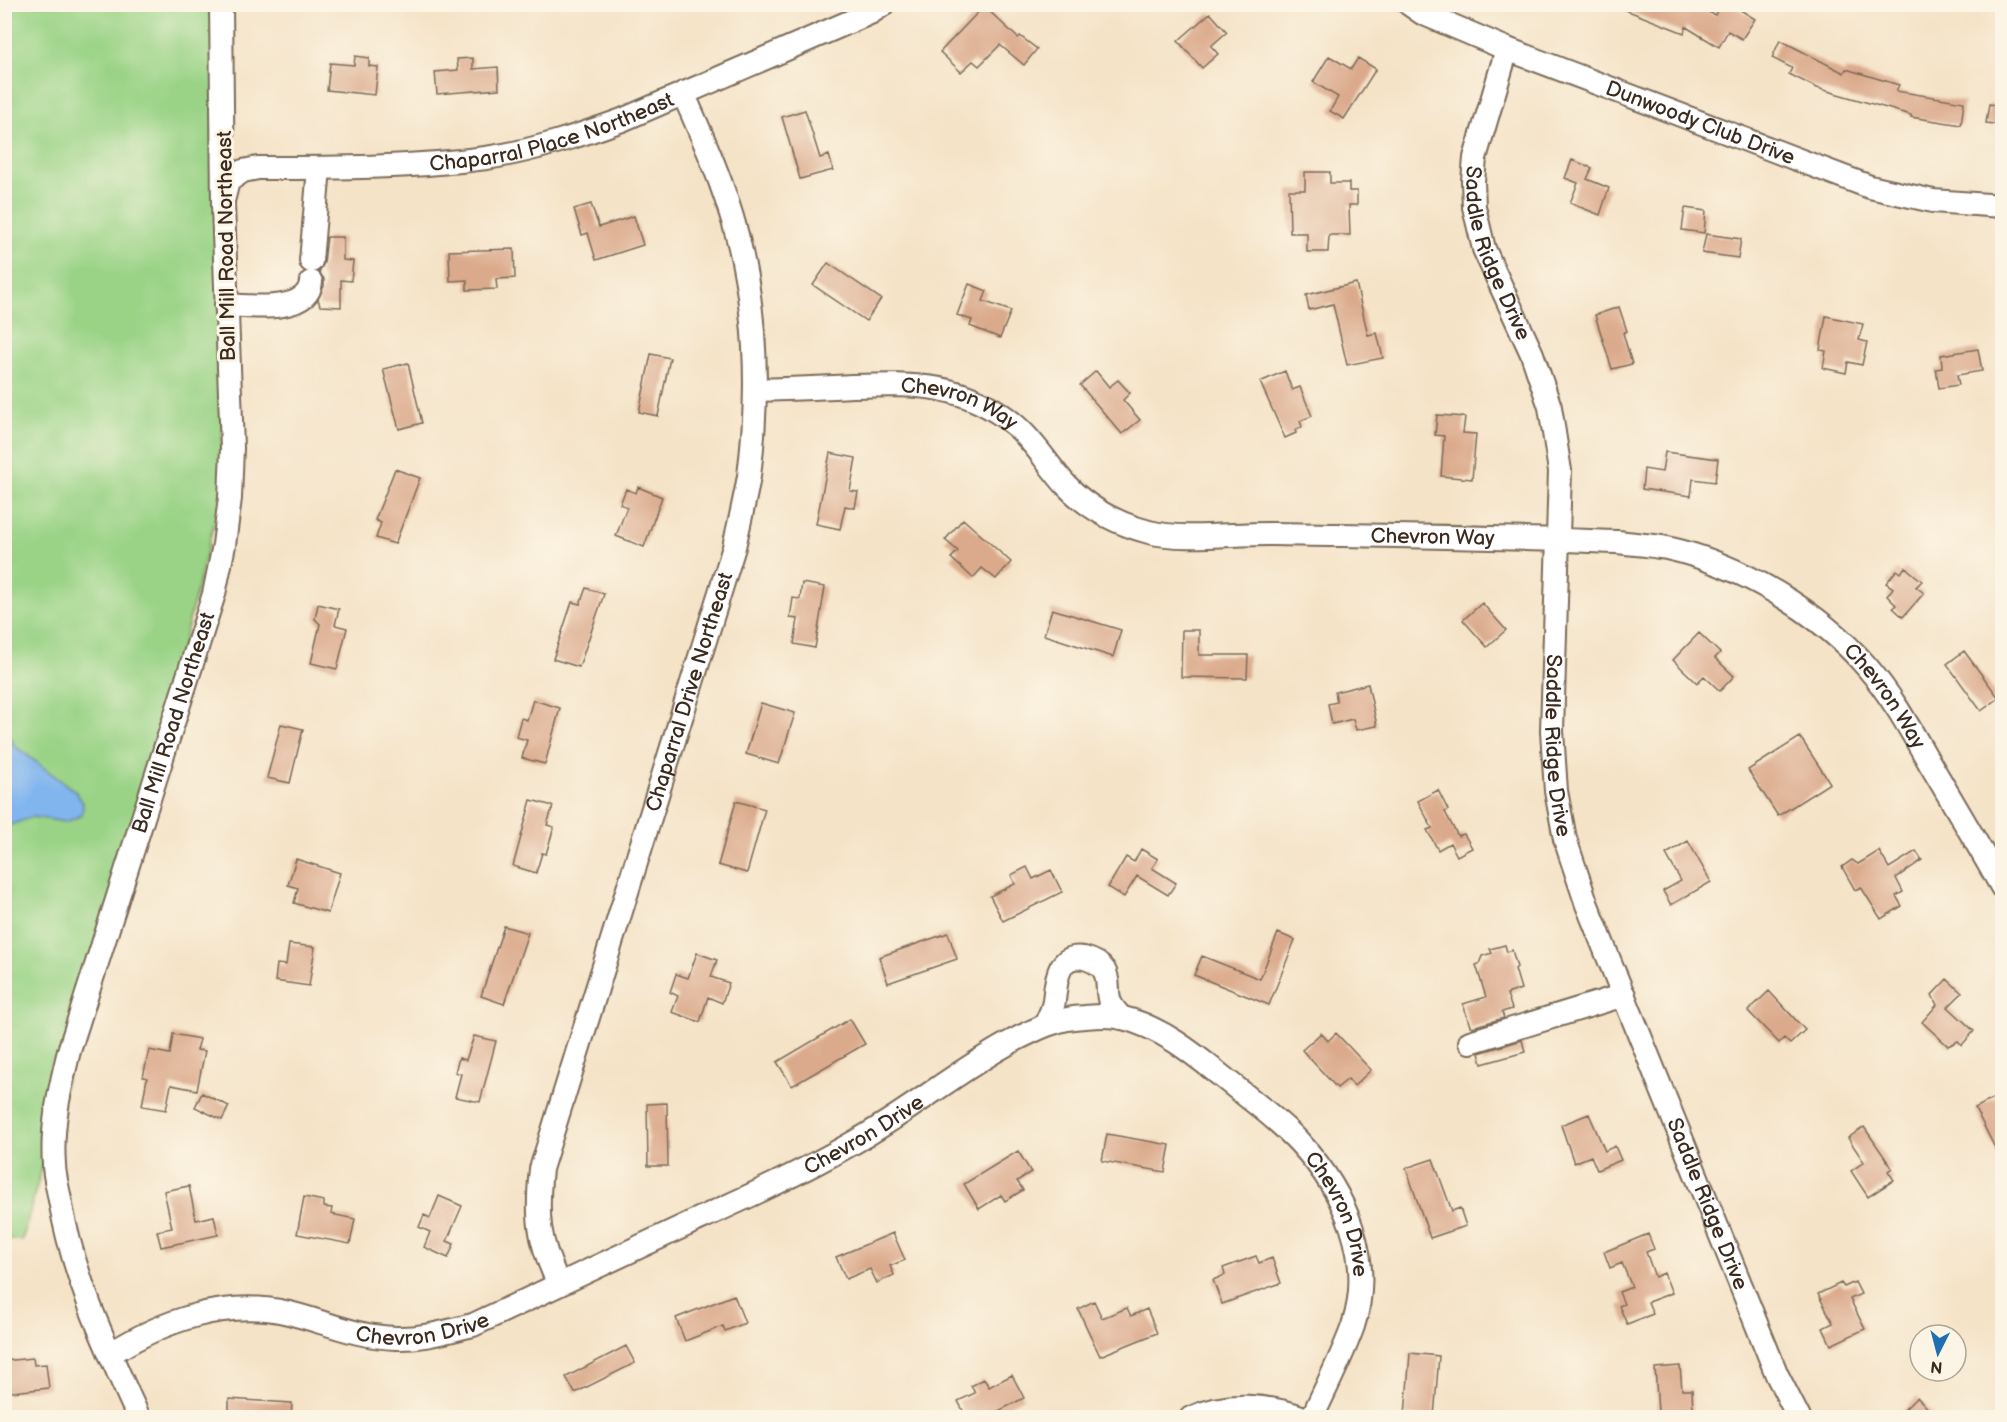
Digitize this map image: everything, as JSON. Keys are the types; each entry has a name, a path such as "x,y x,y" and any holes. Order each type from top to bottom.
{"street":[{"name":"Chaparral Place Northeast","path":"223,205 228,181 243,171 258,168 411,166 488,157 536,148 622,120 870,13 884,4"},
{"name":"Dunwoody Club Drive","path":"1409,4 1422,13 1508,49 1870,187 1933,201 2002,206"},
{"name":"Ball Mill Road Northeast","path":"139,1418 84,1293 66,1237 54,1164 54,1130 69,1052 214,594 224,545 230,498 232,448 223,205 222,5"},
{"name":"Saddle Ridge Drive","path":"1508,49 1475,158 1474,207 1484,249 1532,354 1550,407 1560,471 1552,730 1556,791 1566,839 1587,905 1777,1375 1799,1418"},
{"name":"Chaparral Drive Northeast","path":"559,1284 547,1260 539,1230 537,1199 541,1169 734,548 748,476 756,390 752,317 737,235 715,166 683,93"},
{"path":"226,305 267,307 300,300 310,290 319,168"},
{"name":"Chevron Way","path":"756,390 905,384 932,386 960,393 990,407 1016,426 1033,442 1067,486 1090,507 1120,524 1153,533 1177,536 1268,534 1617,542 1667,548 1717,563 1766,587 1793,604 1835,635 1866,666 1893,701 2002,887"},
{"path":"1046,1023 1054,1004 1055,980 1059,971 1068,962 1080,957 1093,960 1103,968 1108,980 1110,1002 1121,1018"},
{"path":"1470,1042 1624,995"},
{"name":"Chevron Drive","path":"110,1354 138,1337 171,1322 202,1313 236,1309 261,1309 288,1313 341,1330 369,1336 397,1338 428,1336 473,1324 757,1192 853,1144 986,1056 1046,1023 1083,1017 1121,1018 1156,1031 1183,1046 1290,1132 1317,1162 1344,1206 1359,1253 1358,1302 1345,1345 1312,1418"},
{"path":"1191,1418 1201,1413 1227,1407 1257,1406 1283,1410 1304,1418"}],"path":[{"path":"4,263 8,310 4,385"}],"green space":[{"path":"4,5 218,5 223,488 165,715 22,1241 4,1238"}],"water":[{"path":"5,730 15,746 76,792 83,803 82,815 66,822 32,817 5,827"}],"building":[{"path":"1689,4 1715,15 1721,4 1731,4 1755,19 1742,39 1728,31 1719,47 1686,27 1684,33 1613,5"},
{"path":"984,6 1018,38 1020,36 1037,49 1024,65 1000,45 979,66 973,61 961,72 940,52"},
{"path":"1210,13 1227,32 1211,46 1218,54 1202,68 1178,41"},
{"path":"1780,40 1844,73 1846,69 1899,85 1896,91 1964,102 1961,125 1911,117 1911,115 1817,88 1789,74 1792,68 1772,58"},
{"path":"355,56 369,58 369,66 378,67 375,95 327,90 330,63 354,65"},
{"path":"1329,56 1351,69 1358,58 1376,69 1344,119 1330,111 1338,97 1313,82"},
{"path":"473,58 473,69 498,67 499,89 437,94 435,72 458,70 457,59"},
{"path":"1989,104 2002,106 2002,125 1986,123"},
{"path":"805,110 820,158 829,155 833,170 800,179 782,117"},
{"path":"1572,160 1592,168 1587,179 1609,188 1600,215 1570,203 1578,183 1565,178"},
{"path":"1305,172 1330,172 1330,183 1349,183 1349,191 1357,191 1357,205 1349,205 1350,235 1329,235 1328,252 1307,252 1307,233 1290,233 1289,190 1305,190"},
{"path":"591,204 599,227 634,216 643,245 596,260 588,233 582,235 574,209"},
{"path":"1685,208 1706,211 1704,233 1682,230"},
{"path":"1706,234 1741,239 1738,258 1702,253"},
{"path":"327,237 343,237 343,260 353,261 351,281 341,280 341,307 320,306 318,299 324,286 324,279 319,272 324,263"},
{"path":"514,249 515,278 496,279 497,289 467,290 467,280 450,281 449,251"},
{"path":"828,263 881,299 866,321 813,285"},
{"path":"1356,283 1368,335 1377,333 1383,358 1347,365 1333,304 1309,310 1306,295"},
{"path":"969,284 987,291 983,301 1011,311 1000,338 970,326 972,320 957,315"},
{"path":"1619,307 1627,331 1623,333 1632,364 1612,369 1595,315"},
{"path":"1826,316 1863,324 1859,340 1867,342 1862,365 1848,362 1846,373 1823,368 1826,351 1820,350"},
{"path":"1978,349 1982,371 1957,375 1959,385 1939,388 1936,369 1942,368 1941,355"},
{"path":"651,354 670,358 658,416 639,412"},
{"path":"408,363 422,423 399,429 383,369"},
{"path":"1096,371 1109,387 1118,380 1130,393 1123,400 1140,420 1122,434 1080,385"},
{"path":"1285,371 1292,390 1300,387 1312,416 1300,421 1302,427 1285,438 1260,382"},
{"path":"1437,415 1465,417 1463,433 1476,434 1472,479 1441,476 1444,436 1435,435"},
{"path":"1665,452 1718,459 1715,482 1693,479 1691,496 1642,489 1644,469 1662,472"},
{"path":"830,453 856,458 850,491 858,492 855,508 845,506 840,529 816,524"},
{"path":"395,469 420,478 395,544 376,538 381,523 375,520"},
{"path":"638,487 662,497 644,547 616,536 627,507 620,504 626,489 636,493"},
{"path":"963,519 1011,562 996,579 982,568 973,578 951,558 958,551 945,540"},
{"path":"1905,567 1922,581 1916,587 1924,593 1903,617 1893,608 1896,605 1887,596 1893,588 1886,583 1897,570 1901,573"},
{"path":"802,583 825,587 815,648 794,644 798,619 790,618 793,598 800,599"},
{"path":"586,588 604,594 579,667 553,659 572,602 580,604"},
{"path":"1482,603 1506,630 1487,647 1463,620"},
{"path":"318,604 339,609 335,625 347,628 337,669 311,663 320,624 315,619"},
{"path":"1052,609 1121,630 1113,657 1044,635"},
{"path":"1182,630 1199,630 1199,655 1248,655 1247,678 1181,677"},
{"path":"1699,633 1720,653 1715,658 1734,676 1720,691 1704,676 1697,683 1673,660"},
{"path":"1964,651 1999,698 1981,711 1947,664"},
{"path":"1368,684 1377,726 1356,730 1353,719 1332,724 1328,704 1337,702 1335,692"},
{"path":"533,700 560,708 545,764 522,758 527,740 516,737 521,718 527,720"},
{"path":"761,703 795,713 779,764 746,754"},
{"path":"281,724 303,729 290,783 267,778"},
{"path":"1800,737 1830,783 1778,816 1748,770"},
{"path":"1438,790 1448,810 1445,812 1458,836 1464,834 1472,848 1457,856 1450,843 1438,850 1427,830 1432,828 1418,801"},
{"path":"531,800 553,806 547,825 554,827 546,854 542,853 536,873 513,866"},
{"path":"736,801 765,809 747,873 718,865"},
{"path":"1688,841 1711,882 1671,905 1663,891 1681,881 1666,854"},
{"path":"1141,849 1158,859 1152,868 1176,883 1168,895 1137,876 1124,897 1108,887 1126,857 1134,862"},
{"path":"1879,851 1889,868 1916,851 1922,860 1896,878 1903,892 1896,896 1902,906 1881,919 1861,887 1855,890 1842,867 1852,860 1858,864"},
{"path":"296,859 340,873 328,913 294,903 298,888 288,885"},
{"path":"1027,867 1033,879 1051,870 1062,892 1003,921 990,896 1015,884 1011,875"},
{"path":"504,926 528,933 504,1004 481,996"},
{"path":"948,933 957,959 888,983 879,957"},
{"path":"1278,933 1295,940 1269,1005 1194,975 1202,956 1260,979"},
{"path":"289,944 315,947 309,986 275,981 277,964 286,965"},
{"path":"1505,945 1507,952 1512,950 1521,989 1507,994 1512,1009 1502,1012 1504,1018 1472,1027 1463,1004 1486,997 1476,965 1479,964 1482,956 1492,953 1490,949"},
{"path":"697,953 717,960 711,977 729,983 722,1003 708,997 700,1022 672,1012 678,996 670,992 676,974 688,978"},
{"path":"1947,979 1962,993 1948,1007 1974,1031 1962,1045 1958,1041 1948,1046 1922,1022 1937,1005 1932,995"},
{"path":"1769,991 1805,1030 1790,1044 1784,1038 1779,1043 1748,1011"},
{"path":"850,1019 865,1044 792,1086 777,1062"},
{"path":"1321,1033 1328,1041 1336,1033 1371,1070 1354,1086 1348,1079 1337,1088 1302,1050"},
{"path":"173,1034 200,1039 197,1050 205,1051 197,1090 171,1085 166,1110 142,1106 147,1078 143,1077 149,1050 170,1054"},
{"path":"474,1036 496,1041 480,1102 455,1097 461,1074 455,1072 459,1058 466,1060"},
{"path":"1522,1040 1525,1052 1482,1064 1479,1053"},
{"path":"202,1093 229,1106 222,1120 195,1107"},
{"path":"2002,1094 2002,1162 1975,1108"},
{"path":"667,1103 668,1166 648,1166 647,1104"},
{"path":"1589,1114 1605,1151 1615,1146 1621,1160 1597,1170 1591,1156 1574,1163 1561,1125"},
{"path":"1864,1127 1892,1168 1888,1171 1894,1180 1868,1197 1851,1171 1864,1162 1848,1138"},
{"path":"1107,1134 1170,1145 1165,1172 1102,1161"},
{"path":"1018,1151 1031,1172 1017,1181 1023,1190 1005,1201 1001,1195 979,1209 964,1184"},
{"path":"1433,1159 1452,1211 1460,1208 1466,1226 1430,1238 1406,1168"},
{"path":"189,1186 196,1220 214,1216 218,1235 161,1247 157,1231 172,1228 164,1191"},
{"path":"439,1196 462,1206 447,1241 454,1244 448,1258 424,1247 430,1232 419,1227 424,1215 430,1218"},
{"path":"304,1197 324,1201 324,1207 332,1208 331,1214 355,1219 350,1244 297,1234"},
{"path":"893,1233 905,1260 890,1266 894,1275 877,1283 870,1269 846,1279 836,1257"},
{"path":"1648,1234 1654,1249 1646,1252 1655,1277 1664,1273 1672,1293 1648,1302 1653,1314 1627,1324 1619,1306 1624,1304 1619,1292 1632,1287 1622,1263 1610,1268 1604,1252"},
{"path":"1256,1256 1259,1263 1272,1258 1281,1283 1222,1304 1213,1280 1225,1275 1223,1268"},
{"path":"1855,1282 1861,1294 1850,1299 1865,1329 1831,1345 1823,1328 1833,1323 1818,1294 1841,1283 1844,1287"},
{"path":"734,1295 745,1323 725,1331 723,1326 685,1341 676,1318"},
{"path":"1094,1301 1102,1318 1127,1308 1131,1316 1147,1309 1157,1333 1100,1356 1078,1309"},
{"path":"626,1346 635,1363 575,1393 566,1377"},
{"path":"1410,1353 1439,1356 1434,1417 1405,1415"},
{"path":"33,1358 34,1365 46,1364 49,1388 4,1393 4,1361"},
{"path":"1680,1366 1682,1390 1692,1390 1693,1410 1658,1412 1655,1368"},
{"path":"1012,1375 1024,1398 985,1418 967,1418 958,1401 975,1393 971,1386 984,1379 989,1387"},
{"path":"1917,1397 1937,1418 1896,1418"},
{"path":"229,1399 292,1403 291,1418 229,1418"}]}
